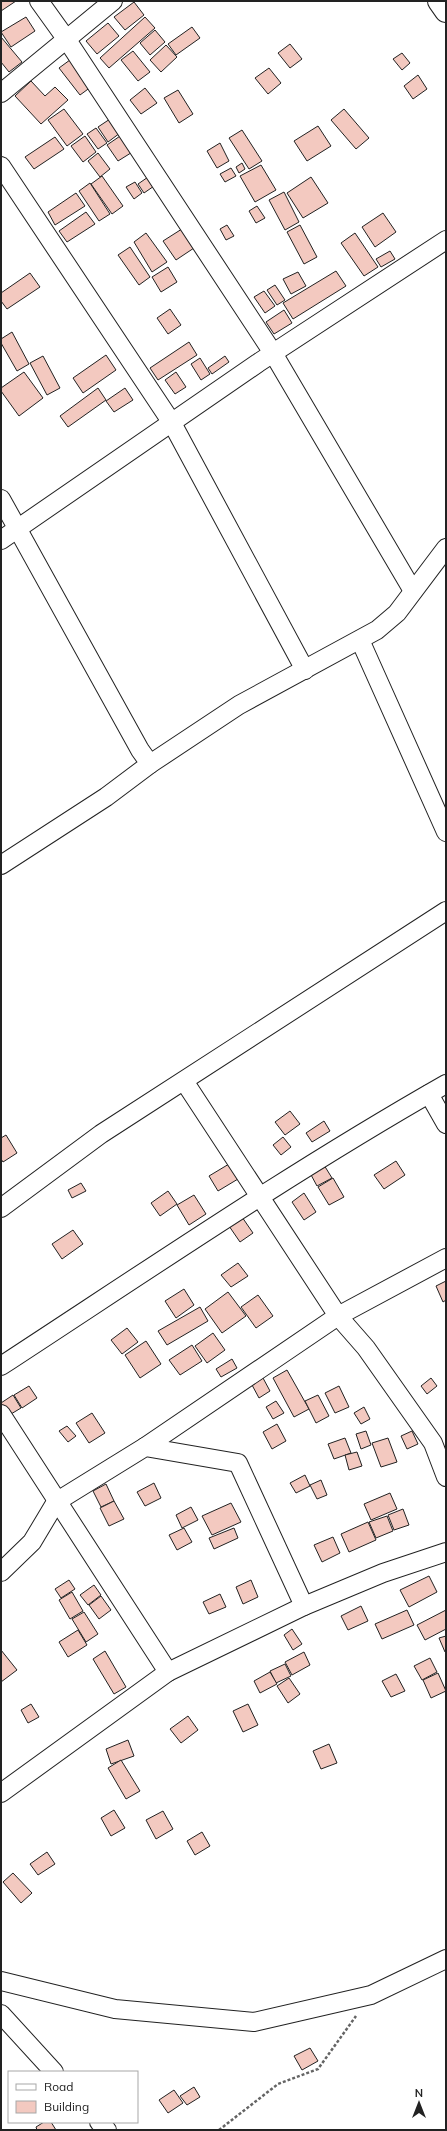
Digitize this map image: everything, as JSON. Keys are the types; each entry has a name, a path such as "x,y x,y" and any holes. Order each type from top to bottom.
{"main road":[{"path":"439,1 446,11"}],"street":[{"path":"40,1 273,353 413,591"},
{"path":"1,93 113,1"},
{"path":"1,166 172,423 305,670"},
{"path":"1,540 18,530 273,353 444,246"},
{"path":"1,499 140,750 150,764"},
{"path":"1,865 106,797 150,764 239,706 377,630 397,613 446,548"},
{"path":"360,640 446,832"},
{"path":"1,1208 101,1134 446,911"},
{"path":"184,1081 338,1316 366,1348 439,1443 446,1476"},
{"path":"1,1366 260,1196 446,1084"},
{"path":"429,1094 446,1124"},
{"path":"1,1572 32,1542 56,1502 145,1448 338,1316 446,1258"},
{"path":"1,1414 56,1502 168,1672"},
{"path":"145,1448 238,1463 304,1606"},
{"path":"1,1793 168,1672 304,1606 383,1573 446,1552"},
{"path":"1,1981 115,2009 254,2022 371,1995 446,1959"},
{"path":"1,2014 53,2071"}],"path":[{"path":"220,2130 278,2084 318,2069 371,1995"}],"building":[{"path":"1,1 16,1 1,11"},
{"path":"134,2 144,15 125,30 114,17"},
{"path":"26,17 35,31 11,47 1,32"},
{"path":"145,17 155,28 109,68 100,58"},
{"path":"108,23 119,36 97,54 86,41"},
{"path":"192,27 200,38 176,55 168,44"},
{"path":"155,30 165,42 150,55 140,43"},
{"path":"1,37 22,62 9,72 1,62"},
{"path":"290,44 302,59 290,68 278,53"},
{"path":"166,45 177,57 161,72 150,60"},
{"path":"133,51 150,72 138,81 121,60"},
{"path":"402,53 410,63 402,70 393,59"},
{"path":"74,57 95,84 80,95 59,68"},
{"path":"269,68 281,83 268,94 255,78"},
{"path":"418,75 427,89 413,99 404,86"},
{"path":"31,81 45,96 55,87 68,100 41,124 15,96"},
{"path":"145,88 157,103 141,114 130,100"},
{"path":"178,90 193,114 179,123 164,98"},
{"path":"64,109 83,134 67,146 48,120"},
{"path":"344,109 369,138 356,149 331,120"},
{"path":"110,119 120,133 108,142 98,127"},
{"path":"318,126 331,146 307,161 294,141"},
{"path":"96,128 107,143 98,149 87,134"},
{"path":"242,130 262,161 249,169 229,138"},
{"path":"123,134 134,151 118,161 107,145"},
{"path":"85,136 96,152 83,162 71,146"},
{"path":"55,137 64,149 34,169 25,157"},
{"path":"220,143 229,161 217,168 207,151"},
{"path":"98,153 110,169 100,177 88,161"},
{"path":"242,163 245,169 239,173 236,167"},
{"path":"261,165 276,190 255,202 240,176"},
{"path":"231,168 236,176 225,182 220,174"},
{"path":"151,175 157,184 144,193 138,184"},
{"path":"102,176 123,206 112,214 91,184"},
{"path":"311,177 328,203 303,218 287,193"},
{"path":"135,182 142,193 134,199 126,187"},
{"path":"90,183 110,214 99,221 79,191"},
{"path":"284,192 299,222 285,230 269,200"},
{"path":"76,193 85,206 55,225 48,212"},
{"path":"257,206 265,218 256,223 249,211"},
{"path":"86,212 95,224 67,242 59,231"},
{"path":"383,213 396,232 375,247 362,227"},
{"path":"227,225 234,236 226,240 220,229"},
{"path":"300,225 317,257 304,264 287,232"},
{"path":"185,227 197,246 176,260 163,241"},
{"path":"146,233 167,262 152,272 134,242"},
{"path":"355,233 378,267 364,276 341,243"},
{"path":"130,247 150,277 139,285 118,255"},
{"path":"390,251 395,259 381,267 376,259"},
{"path":"168,267 177,282 161,292 152,277"},
{"path":"336,271 346,286 293,319 283,303"},
{"path":"298,272 306,286 291,294 283,279"},
{"path":"30,273 40,287 7,309 1,301 1,293"},
{"path":"275,285 285,300 277,305 267,290"},
{"path":"264,291 275,306 265,313 254,297"},
{"path":"170,309 181,325 168,334 157,318"},
{"path":"284,310 292,323 274,334 266,322"},
{"path":"12,332 29,364 17,371 1,343 1,339"},
{"path":"189,342 197,355 158,380 150,368"},
{"path":"106,355 116,370 83,393 73,378"},
{"path":"43,356 60,388 47,395 30,363"},
{"path":"225,356 229,362 212,374 208,368"},
{"path":"200,358 210,374 201,380 191,364"},
{"path":"24,372 43,398 19,416 1,391 1,388"},
{"path":"176,372 186,387 175,394 165,380"},
{"path":"98,388 106,400 68,427 60,416"},
{"path":"125,388 133,400 114,412 106,401"},
{"path":"290,1111 300,1124 285,1135 275,1122"},
{"path":"324,1121 330,1131 312,1142 306,1133"},
{"path":"6,1135 17,1153 3,1162 1,1159 1,1138"},
{"path":"283,1137 291,1147 281,1155 273,1145"},
{"path":"396,1161 405,1175 384,1189 374,1175"},
{"path":"229,1164 238,1179 218,1191 209,1176"},
{"path":"324,1165 332,1178 317,1186 310,1173"},
{"path":"333,1178 344,1197 329,1205 318,1187"},
{"path":"81,1183 86,1191 72,1198 68,1190"},
{"path":"168,1191 177,1204 160,1216 151,1203"},
{"path":"304,1193 316,1212 304,1220 292,1202"},
{"path":"194,1195 206,1214 189,1225 177,1205"},
{"path":"242,1217 253,1233 240,1242 229,1226"},
{"path":"73,1230 83,1244 62,1259 52,1244"},
{"path":"238,1263 248,1276 231,1287 221,1275"},
{"path":"446,1281 446,1300 443,1302 436,1286"},
{"path":"184,1289 194,1305 176,1318 165,1301"},
{"path":"228,1292 246,1316 222,1333 205,1309"},
{"path":"258,1295 273,1316 256,1328 241,1307"},
{"path":"200,1307 208,1321 167,1345 158,1331"},
{"path":"127,1328 138,1342 122,1354 111,1340"},
{"path":"213,1333 225,1350 207,1363 195,1346"},
{"path":"146,1341 161,1364 140,1378 125,1355"},
{"path":"192,1345 202,1361 180,1375 169,1360"},
{"path":"232,1359 237,1368 221,1377 216,1369"},
{"path":"287,1370 309,1409 294,1417 273,1378"},
{"path":"263,1378 270,1391 259,1398 252,1385"},
{"path":"431,1378 437,1386 427,1394 421,1386"},
{"path":"29,1386 37,1398 22,1408 14,1395"},
{"path":"339,1386 349,1407 335,1413 325,1393"},
{"path":"13,1395 21,1408 6,1417 1,1410 1,1403"},
{"path":"318,1395 329,1416 316,1423 305,1401"},
{"path":"276,1401 284,1413 273,1419 266,1407"},
{"path":"364,1407 370,1419 361,1424 354,1413"},
{"path":"92,1413 105,1433 89,1443 76,1423"},
{"path":"277,1424 286,1441 272,1449 263,1432"},
{"path":"67,1426 76,1436 68,1442 59,1431"},
{"path":"366,1431 371,1445 361,1449 356,1434"},
{"path":"412,1431 418,1444 407,1449 401,1436"},
{"path":"345,1438 351,1453 334,1459 328,1444"},
{"path":"388,1438 397,1462 381,1467 372,1443"},
{"path":"357,1452 362,1466 349,1470 345,1455"},
{"path":"305,1475 310,1486 296,1493 290,1483"},
{"path":"321,1480 327,1495 317,1499 310,1485"},
{"path":"154,1483 161,1498 145,1506 137,1492"},
{"path":"106,1484 114,1501 101,1507 93,1491"},
{"path":"390,1493 397,1509 371,1520 364,1504"},
{"path":"114,1501 124,1519 109,1526 100,1508"},
{"path":"231,1503 241,1522 212,1535 202,1516"},
{"path":"191,1507 198,1520 182,1528 176,1515"},
{"path":"403,1509 409,1525 394,1530 388,1515"},
{"path":"387,1516 393,1531 376,1538 369,1522"},
{"path":"368,1522 376,1540 349,1552 341,1534"},
{"path":"184,1528 192,1542 177,1550 169,1535"},
{"path":"234,1528 238,1538 214,1549 209,1538"},
{"path":"333,1537 340,1553 322,1562 314,1545"},
{"path":"429,1576 437,1592 409,1607 400,1590"},
{"path":"69,1580 75,1589 61,1598 55,1589"},
{"path":"251,1580 258,1597 243,1604 236,1587"},
{"path":"94,1585 101,1595 88,1605 80,1595"},
{"path":"72,1592 83,1611 70,1619 59,1600"},
{"path":"220,1594 226,1607 209,1614 203,1602"},
{"path":"101,1596 111,1610 99,1619 89,1605"},
{"path":"361,1606 368,1621 348,1630 341,1616"},
{"path":"407,1610 414,1625 382,1639 375,1624"},
{"path":"446,1610 446,1629 425,1640 417,1625"},
{"path":"84,1612 98,1634 86,1642 72,1619"},
{"path":"292,1629 302,1644 293,1650 284,1635"},
{"path":"78,1630 87,1645 68,1657 59,1642"},
{"path":"446,1636 446,1652 445,1652 439,1638"},
{"path":"1,1650 17,1670 1,1682"},
{"path":"105,1651 126,1687 114,1694 93,1659"},
{"path":"304,1652 310,1665 292,1675 285,1662"},
{"path":"430,1658 437,1672 422,1680 414,1666"},
{"path":"285,1664 291,1676 276,1683 270,1671"},
{"path":"270,1672 277,1684 260,1693 254,1681"},
{"path":"438,1673 446,1691 431,1698 423,1680"},
{"path":"396,1674 405,1691 391,1697 382,1681"},
{"path":"289,1678 300,1694 288,1703 277,1686"},
{"path":"31,1704 39,1717 28,1723 21,1710"},
{"path":"248,1704 258,1725 243,1732 233,1711"},
{"path":"188,1716 198,1730 181,1743 170,1729"},
{"path":"128,1740 134,1756 111,1764 106,1749"},
{"path":"329,1744 337,1763 321,1769 313,1751"},
{"path":"121,1760 140,1791 126,1799 108,1768"},
{"path":"114,1810 125,1828 111,1836 101,1818"},
{"path":"163,1811 173,1829 156,1839 146,1820"},
{"path":"202,1832 210,1846 195,1855 187,1841"},
{"path":"47,1852 55,1864 38,1875 30,1864"},
{"path":"13,1873 32,1893 21,1903 3,1882"},
{"path":"310,2048 318,2061 302,2070 294,2056"},
{"path":"194,2087 200,2097 187,2105 180,2096"},
{"path":"174,2090 183,2103 168,2113 159,2100"},
{"path":"42,2123 52,2123 56,2130 37,2130 36,2127"}]}
